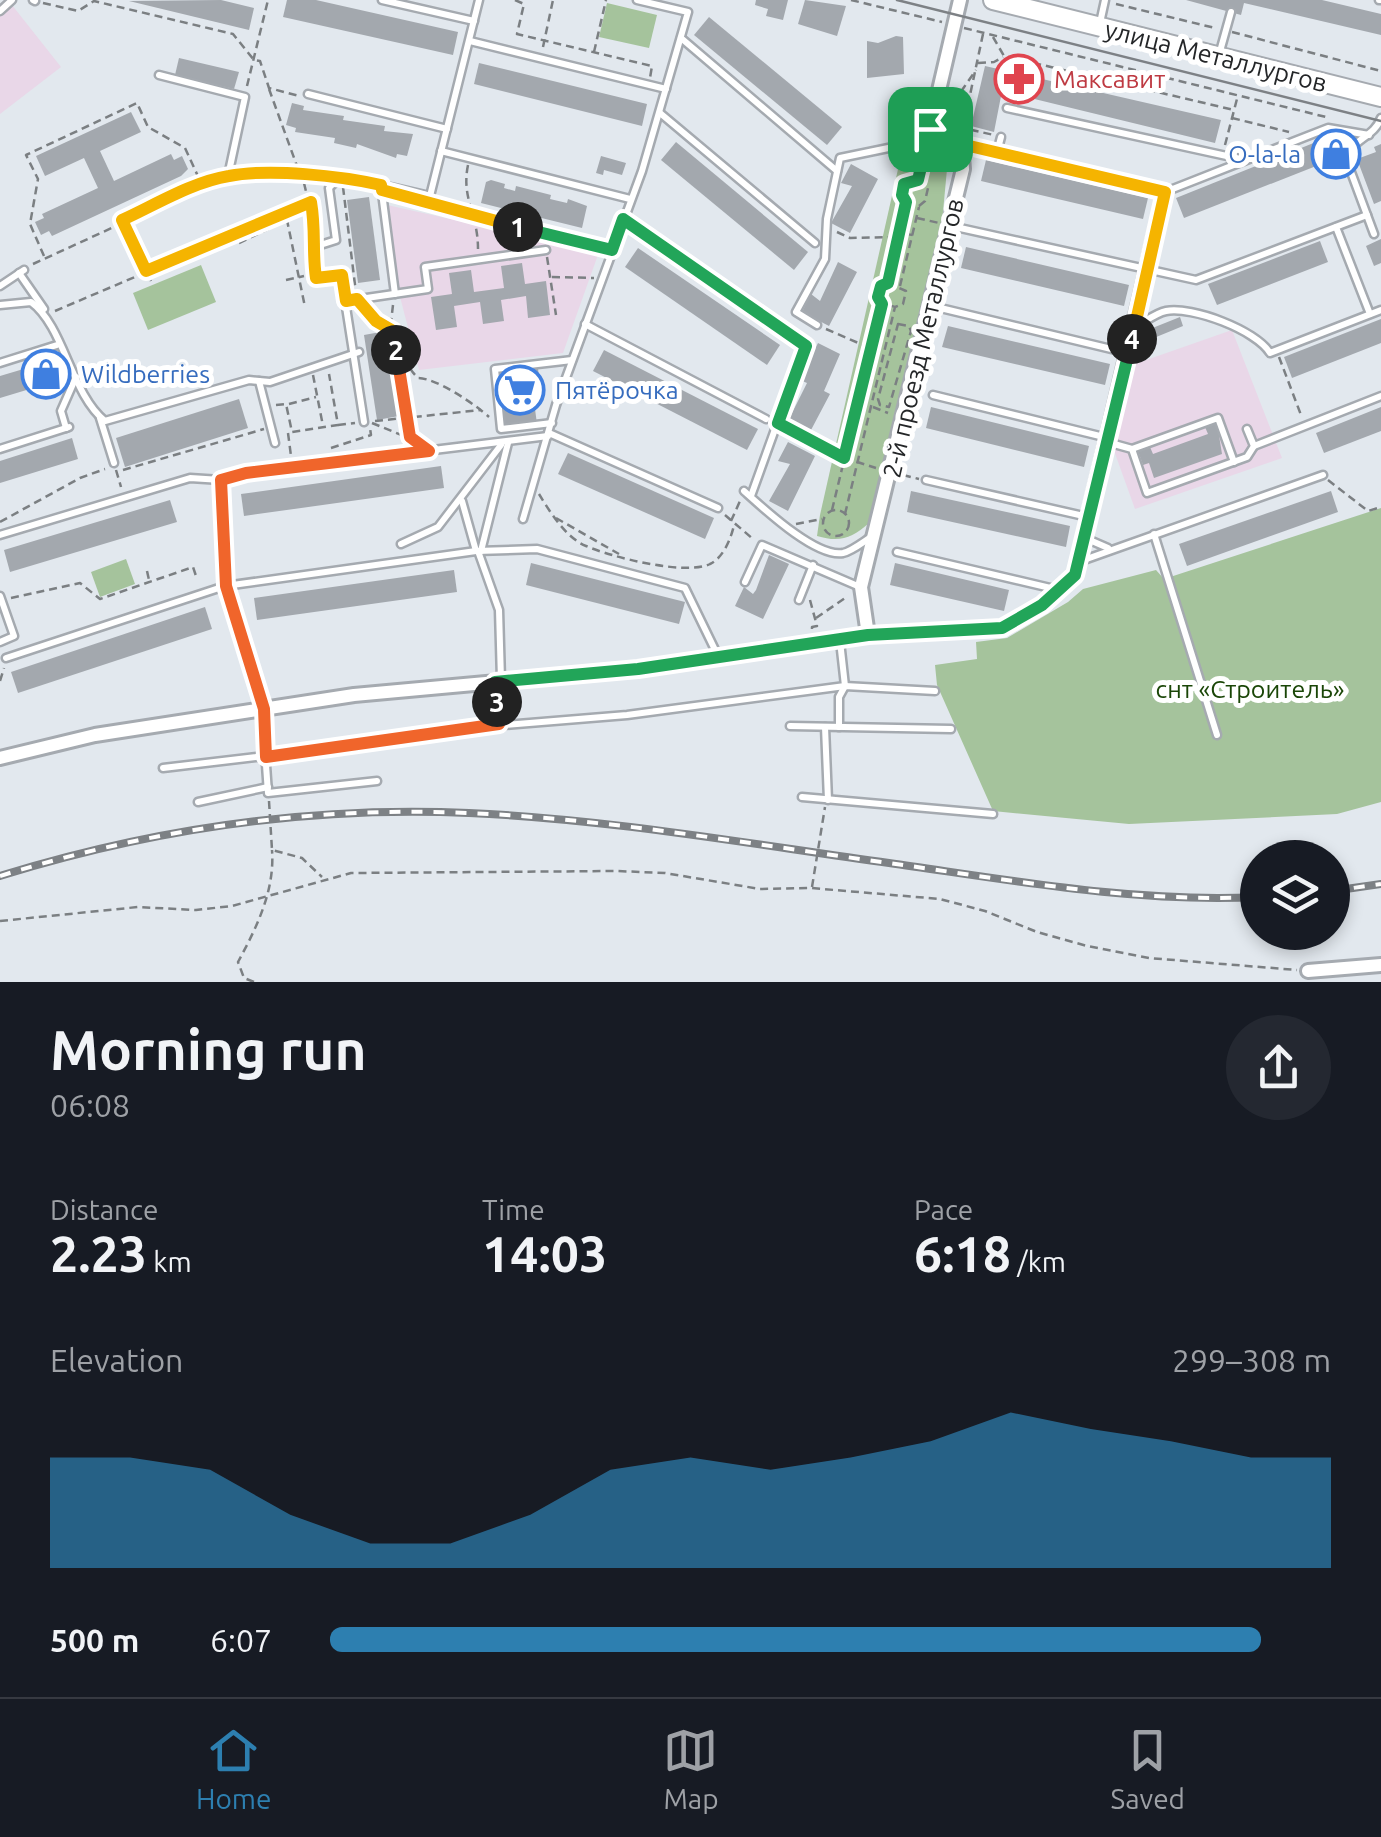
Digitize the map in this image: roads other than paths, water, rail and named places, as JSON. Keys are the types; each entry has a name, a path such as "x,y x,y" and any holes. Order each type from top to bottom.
{"main road":[{"name":"улица Металлургов","path":"993,0 1381,97"}],"street":[{"path":"932,130 960,0"},
{"name":"2-й проезд Металлургов","path":"868,635 861,587 892,473 962,168 961,144 932,130"},
{"path":"0,758 95,736 354,695 718,657 868,635 1002,628 1060,590 1075,575 1080,562 1165,192"},
{"path":"1308,971 1381,964"}],"lane":[{"path":"0,12 12,0"},
{"path":"382,0 474,22"},
{"path":"292,172 336,180 347,177 430,196 480,0"},
{"path":"523,519 584,324 660,113 688,12 636,0"},
{"path":"1099,26 1105,1"},
{"path":"1218,56 1231,12"},
{"path":"681,38 837,171"},
{"path":"470,42 666,89"},
{"path":"159,75 245,97 228,176"},
{"path":"308,94 447,128"},
{"path":"1007,108 1245,160"},
{"path":"660,113 816,243"},
{"path":"1374,234 1348,164 1348,152 1354,143 1369,135 1381,118"},
{"path":"1001,137 992,151 1165,192 1328,128 1369,135"},
{"path":"817,325 796,312 824,259 840,158 910,143 932,130"},
{"path":"441,151 630,199"},
{"path":"336,180 328,188 336,240 318,243 313,252 316,278 342,275 366,422"},
{"path":"381,185 394,296"},
{"path":"951,226 1196,280 1367,214"},
{"path":"623,219 806,346 747,493 785,526 832,552 844,553 876,534"},
{"path":"1336,226 1370,314"},
{"path":"346,301 428,289 425,267 546,250"},
{"path":"0,286 22,272 47,314 58,346 100,418 114,463"},
{"path":"0,305 31,302 47,314"},
{"path":"930,306 1128,353"},
{"path":"1134,328 1167,310 1189,312 1252,335 1270,353 1381,310"},
{"path":"584,324 766,419"},
{"path":"0,363 58,346"},
{"path":"100,418 113,421 249,380 270,382 356,353"},
{"path":"552,423 501,429 494,369 572,360"},
{"path":"0,449 67,428 61,411 76,377"},
{"path":"259,381 275,443"},
{"path":"934,394 1108,438 1132,450 1218,418 1234,462"},
{"path":"1132,450 1147,493 1247,458 1254,446 1381,396"},
{"path":"778,423 801,434"},
{"path":"1247,429 1254,446"},
{"path":"0,535 190,478 221,480 549,434 718,508"},
{"path":"401,544 438,527 505,443"},
{"path":"478,551 505,443"},
{"path":"1080,562 1324,475"},
{"path":"221,480 226,586 263,709 268,790"},
{"path":"926,480 1089,517"},
{"path":"461,500 499,610 499,724"},
{"path":"1154,534 1217,735"},
{"path":"1084,538 1110,549"},
{"path":"745,582 762,545 861,587"},
{"path":"6,658 226,586 478,551 537,548 685,588 718,657"},
{"path":"898,552 1060,590"},
{"path":"798,600 813,565"},
{"path":"213,583 226,586"},
{"path":"0,642 14,636 1,598"},
{"path":"839,727 844,686 840,640"},
{"path":"163,768 499,724 646,713 844,686 935,690"},
{"path":"790,726 951,729"},
{"path":"825,727 827,800"},
{"path":"198,802 268,790 377,781"},
{"path":"802,797 993,814"}],"tram line":[{"path":"897,0 1381,121"}],"railway":[{"path":"0,876 115,845 232,824 350,813 469,813 627,826 1026,883 1165,897 1240,897"},
{"path":"1350,888 1381,884"}],"place":[{"name":"Максавит","path":"1019,79"},
{"name":"O-la-la","path":"1336,154"},
{"name":"Wildberries","path":"46,374"},
{"name":"Пятёрочка","path":"520,390"}],"park label":[{"name":"снт «Строитель»","path":"1250,689"}]}
